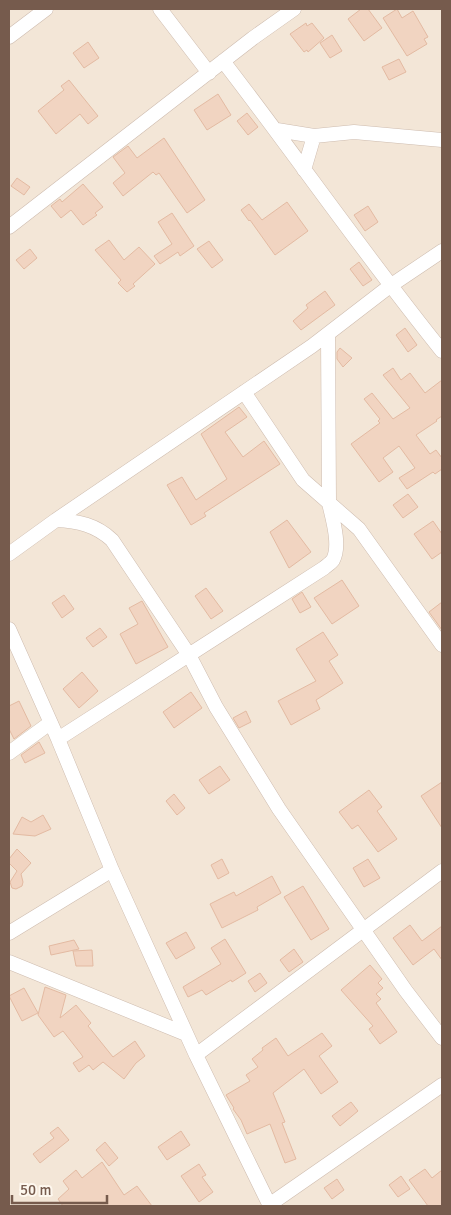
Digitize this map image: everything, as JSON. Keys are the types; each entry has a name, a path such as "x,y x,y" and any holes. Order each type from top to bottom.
{"street":[{"path":"9,36 46,9"},
{"path":"160,9 209,73"},
{"path":"9,227 223,61 294,9"},
{"path":"223,61 277,130 304,170 390,286 442,352"},
{"path":"277,130 314,136 354,132 442,140"},
{"path":"304,170 314,136"},
{"path":"9,554 328,334 390,286 442,251"},
{"path":"58,739 324,568 333,560 336,546 335,528 329,502 328,334"},
{"path":"244,392 303,480 359,529 442,645"},
{"path":"56,520 72,521 87,525 102,531 112,540 189,655 216,707 279,809 406,991 442,1038"},
{"path":"9,629 58,739 112,870 186,1034 269,1205 442,1085"},
{"path":"9,752 50,723"},
{"path":"9,933 112,870"},
{"path":"196,1055 442,871"},
{"path":"9,962 186,1034"}],"shaded area":[{"path":"9,9 442,9 442,1206 9,1206"}],"building":[{"path":"361,9 368,9 382,28 364,41 348,19"},
{"path":"397,9 402,18 413,11 428,37 424,39 427,44 407,56 383,18"},
{"path":"306,23 307,26 312,23 324,38 308,52 307,50 304,52 290,34"},
{"path":"332,35 342,51 330,58 320,43"},
{"path":"88,42 99,58 84,68 73,53"},
{"path":"399,59 406,72 389,80 382,67"},
{"path":"69,80 98,116 88,124 80,114 56,134 38,111 64,90 61,86"},
{"path":"218,94 231,115 207,130 194,110"},
{"path":"247,113 258,127 248,135 237,121"},
{"path":"164,138 205,200 187,213 159,173 156,175 153,172 123,196 113,183 125,173 113,157 128,146 137,158"},
{"path":"17,178 30,187 24,195 11,186"},
{"path":"83,184 103,207 95,213 97,215 83,225 71,210 61,218 51,206 60,199 62,202"},
{"path":"287,202 308,231 275,255 241,210 249,204 262,220"},
{"path":"368,206 378,222 365,231 354,215"},
{"path":"172,213 194,246 180,256 178,252 160,264 154,256 172,244 158,222"},
{"path":"109,240 124,260 139,247 155,264 127,292 118,283 121,280 95,250"},
{"path":"209,241 223,260 212,268 197,249"},
{"path":"30,249 37,258 24,269 16,260"},
{"path":"359,262 372,280 363,286 350,269"},
{"path":"325,291 335,305 301,330 293,321 308,308 306,305"},
{"path":"405,328 417,345 408,352 396,335"},
{"path":"340,348 352,358 343,367 337,359 337,352"},
{"path":"393,368 401,380 410,373 425,393 442,380 442,416 416,435 430,454 436,450 442,458 442,469 435,474 433,472 407,489 399,478 415,468 399,446 383,458 393,472 379,482 351,444 380,423 378,421 380,419 364,399 372,393 393,419 410,408 383,375"},
{"path":"239,407 247,417 225,432 243,457 264,441 280,464 204,513 206,516 191,525 167,485 182,477 196,500 227,479 201,434"},
{"path":"408,494 418,507 403,518 393,505"},
{"path":"287,520 311,552 289,568 270,532"},
{"path":"433,521 442,534 442,552 432,559 414,534"},
{"path":"342,580 359,606 332,624 314,598"},
{"path":"206,588 223,611 211,619 195,596"},
{"path":"302,592 311,607 300,613 292,599"},
{"path":"64,595 74,609 62,618 52,603"},
{"path":"142,601 168,647 136,664 120,634 138,624 129,608"},
{"path":"442,602 442,630 429,612"},
{"path":"100,628 107,637 93,647 86,638"},
{"path":"323,632 338,655 329,661 343,683 316,700 320,709 291,725 278,701 316,681 296,649"},
{"path":"82,672 98,691 79,708 63,689"},
{"path":"191,692 202,708 174,728 163,712"},
{"path":"19,701 31,726 14,739 9,729 9,706"},
{"path":"246,711 251,722 239,728 233,718"},
{"path":"39,742 45,753 25,763 21,755"},
{"path":"220,766 230,780 209,794 199,780"},
{"path":"442,782 442,828 421,796"},
{"path":"369,790 382,807 377,811 397,839 378,852 358,825 352,829 339,812"},
{"path":"174,794 185,808 177,815 166,801"},
{"path":"43,815 51,829 35,836 13,834 22,817 31,822"},
{"path":"17,849 31,863 21,874 22,886 16,889 12,888 10,882 17,871 9,863 9,859"},
{"path":"222,859 229,873 218,879 211,865"},
{"path":"368,859 380,878 364,887 353,868"},
{"path":"272,876 281,893 257,907 258,910 222,928 210,904 234,892 236,896"},
{"path":"303,886 329,929 311,940 284,897"},
{"path":"410,925 422,941 442,926 442,960 434,949 413,965 393,938"},
{"path":"186,932 195,948 176,959 166,943"},
{"path":"225,939 246,973 206,995 202,990 188,997 183,987 221,964 211,948"},
{"path":"74,940 79,949 51,955 49,946"},
{"path":"294,949 303,962 289,972 280,960"},
{"path":"92,950 93,966 76,966 73,951"},
{"path":"370,965 382,979 378,983 383,988 376,994 381,999 376,1003 397,1032 380,1044 369,1029 373,1026 341,990"},
{"path":"260,973 267,983 255,992 248,981"},
{"path":"45,987 66,995 60,1018 76,1005 91,1023 88,1026 113,1057 135,1041 145,1056 136,1063 124,1079 103,1062 93,1070 89,1065 79,1072 73,1063 83,1057 81,1054 63,1031 54,1037 38,1015"},
{"path":"24,988 38,1013 22,1021 9,996"},
{"path":"322,1033 332,1046 319,1056 338,1082 321,1094 304,1069 273,1093 285,1122 282,1123 296,1159 285,1163 270,1124 247,1134 226,1095 250,1081 246,1075 258,1067 252,1059 263,1050 262,1048 276,1038 288,1056"},
{"path":"351,1102 358,1111 340,1126 332,1116"},
{"path":"58,1127 69,1140 40,1163 33,1154 54,1138 50,1133"},
{"path":"181,1131 190,1145 167,1160 158,1147"},
{"path":"105,1142 118,1158 109,1166 96,1150"},
{"path":"102,1162 124,1195 137,1186 152,1206 63,1206 58,1199 69,1189 63,1181 76,1170 82,1178"},
{"path":"199,1164 206,1175 202,1177 213,1192 199,1202 181,1176"},
{"path":"425,1169 432,1178 442,1170 442,1206 428,1206 409,1180"},
{"path":"401,1176 410,1189 398,1197 389,1185"},
{"path":"337,1179 344,1190 332,1199 324,1188"}]}
